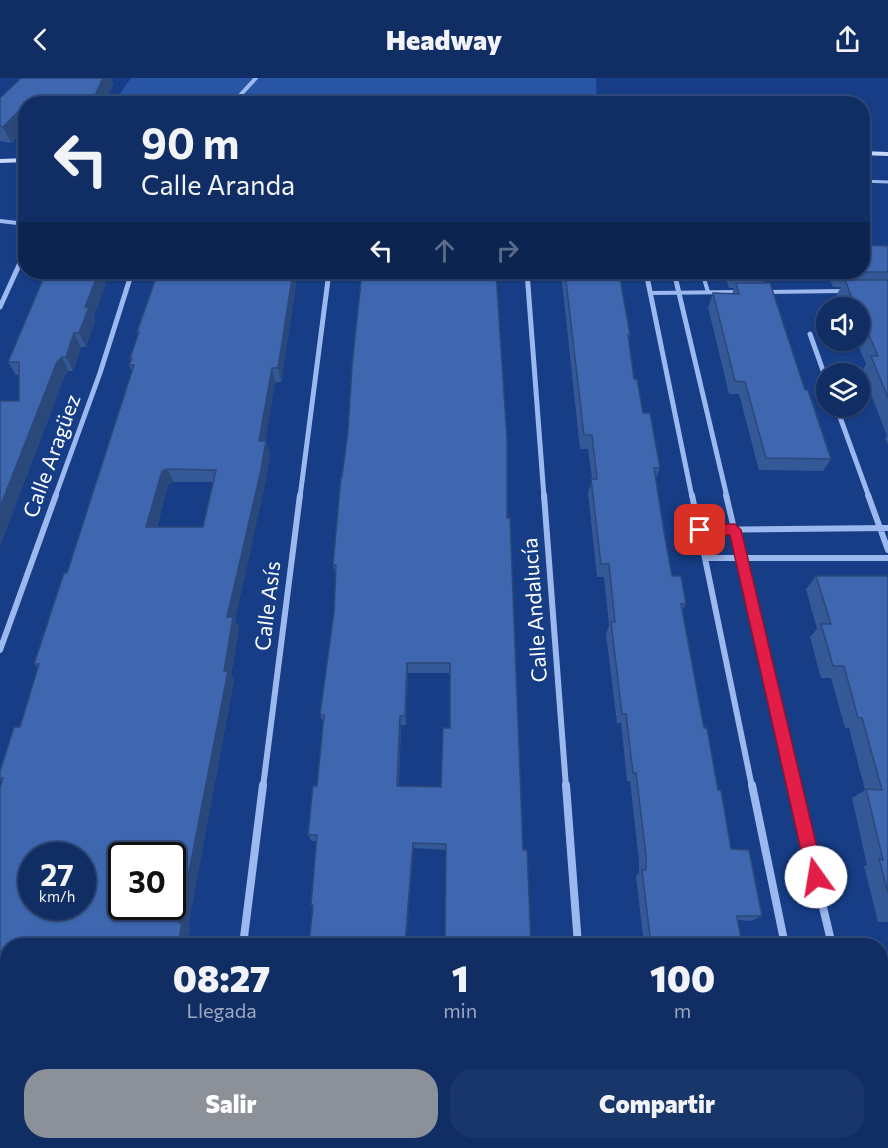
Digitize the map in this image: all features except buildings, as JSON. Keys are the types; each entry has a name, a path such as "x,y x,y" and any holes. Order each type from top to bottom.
{"street":[{"path":"239,96 256,78"},
{"path":"870,153 888,154"},
{"path":"0,161 18,160"},
{"path":"0,221 18,223"},
{"path":"0,307 18,268"},
{"name":"Calle Aragüez","path":"0,650 100,373 130,279"},
{"name":"Calle Asís","path":"244,938 328,279"},
{"name":"Calle Andalucía","path":"528,279 577,938"},
{"path":"648,279 784,938"},
{"path":"676,279 830,938"},
{"path":"810,334 820,363"},
{"path":"841,417 888,550"},
{"path":"700,530 888,528"},
{"path":"706,558 888,558"}],"lane":[{"path":"870,181 888,182"},
{"path":"704,279 708,292"},
{"path":"764,292 854,291"},
{"path":"651,292 742,292"}],"shaded area":[{"path":"131,78 596,78 597,96 119,96"}],"route":[{"path":"700,530 735,530 816,877"}]}
